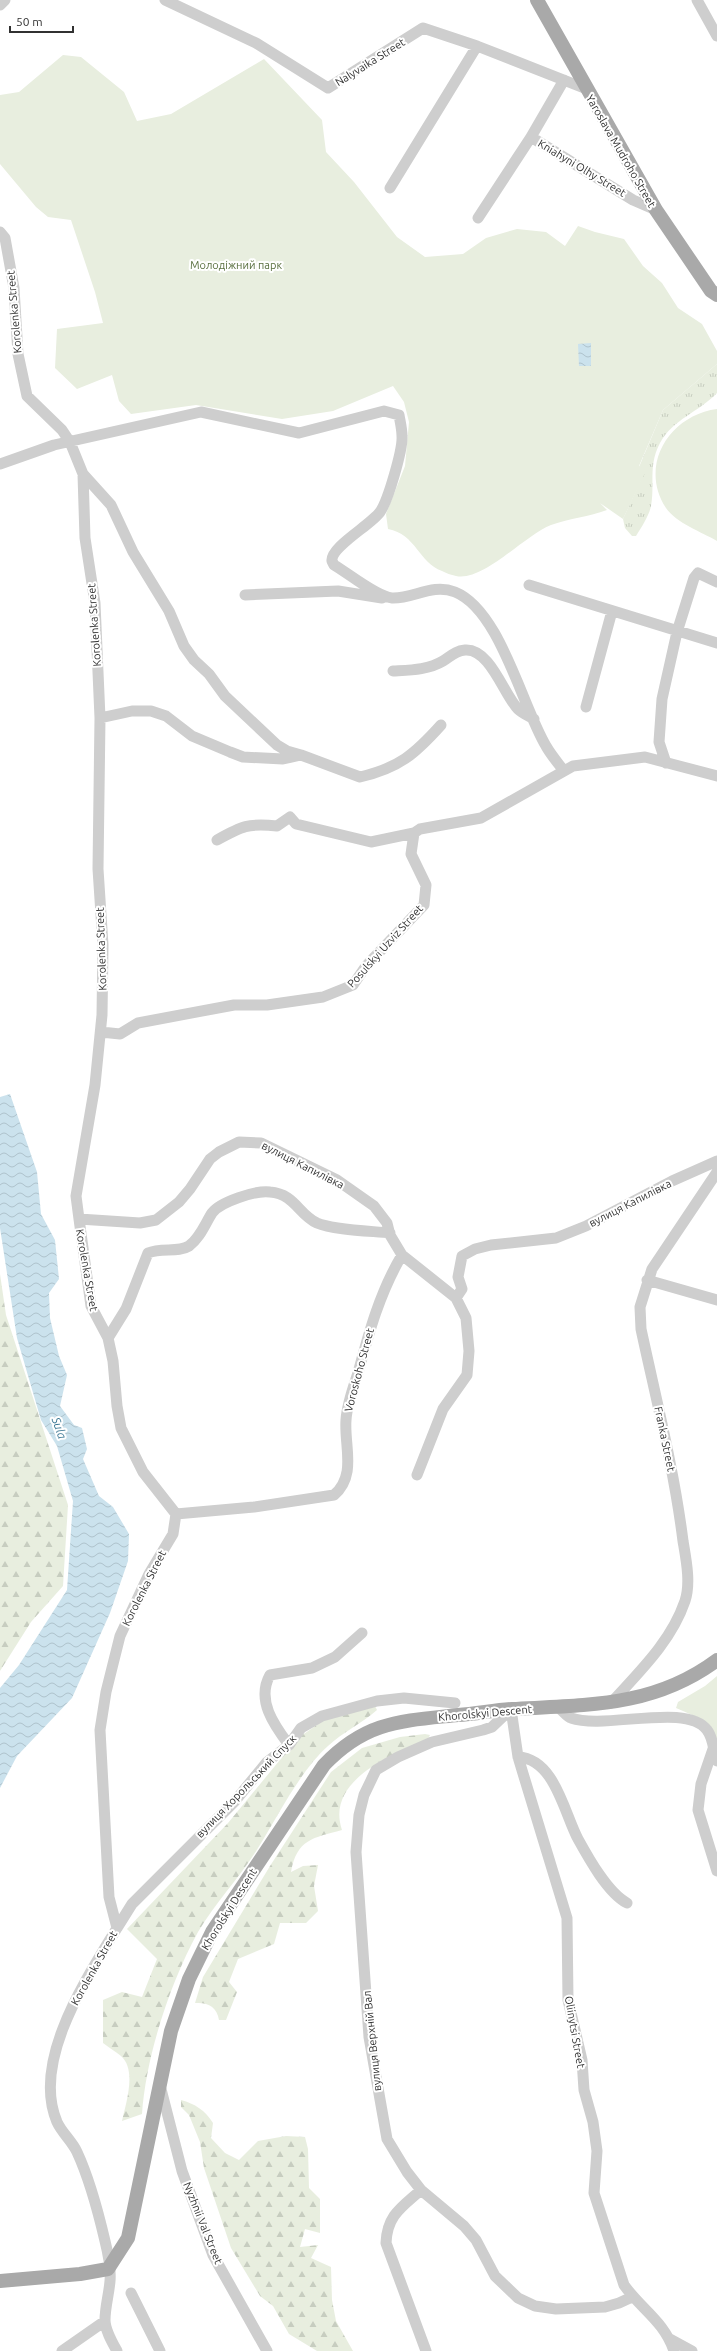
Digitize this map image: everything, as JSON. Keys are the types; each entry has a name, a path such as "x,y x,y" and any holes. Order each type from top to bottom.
{"main road":[{"name":"Yaroslava Mudroho Street","path":"536,0 584,88 656,210 711,291 717,295"},
{"name":"Khorolskyi Descent","path":"108,2269 128,2238 171,2032 189,1979 212,1932 324,1765 350,1742 381,1726 398,1721 511,1709 559,1708 611,1703 650,1695 674,1686 698,1674 717,1660"},
{"path":"0,2281 80,2274 108,2269"}],"street":[{"path":"0,5 5,0"},
{"name":"Nalyvaika Street","path":"165,0 256,43 328,88 423,28 477,46 584,88"},
{"path":"698,0 717,36"},
{"path":"390,188 477,46"},
{"name":"Kniahyni Olhy Street","path":"478,218 531,137 564,80"},
{"name":"Kniahyni Olhy Street","path":"531,137 634,200 656,210"},
{"name":"Korolenka Street","path":"0,232 5,238 14,288 18,354 27,396 62,430 70,442 84,474 85,538 95,603 100,718 98,869 102,944 101,1032 95,1085 76,1196 78,1219 91,1306 108,1338 113,1361 117,1406 126,1442 143,1472 176,1514 173,1534 149,1574 120,1636 106,1692 100,1730 109,1897 117,1928 85,1982 60,2033 54,2054 52,2106 57,2122 77,2150 94,2196 105,2240 110,2279 105,2321"},
{"path":"0,464 54,446 201,412 299,433 384,411 399,414 403,437 390,487 381,511 371,522 334,551 331,558 334,565 371,588 392,598"},
{"path":"84,474 111,505 133,552 169,611 190,655 209,674 226,696 277,744 287,751 360,777 397,764 413,754 441,725"},
{"path":"666,762 659,742 659,729 662,698 677,632 694,578 698,573 717,582"},
{"path":"528,585 677,632 717,643"},
{"path":"246,595 338,591 392,598 443,588 456,592 478,610 495,634 546,746 564,771"},
{"path":"586,707 612,611"},
{"path":"393,671 420,670 443,661 454,652 466,649 478,654 486,660 518,710 534,719"},
{"path":"100,718 132,711 151,711 166,716 197,738 243,757 282,759 301,755"},
{"path":"217,840 242,826 257,824 278,826 290,817 296,824 302,826 371,842 414,833 420,829 481,818 573,766 596,762 645,757 717,776"},
{"name":"Posulskyi Uzviz Street","path":"101,1032 120,1034 138,1023 234,1005 267,1005 323,998 352,984 366,966 424,906 426,885 410,854 414,833"},
{"name":"вулиця Капилівка","path":"78,1219 140,1223 156,1220 179,1202 190,1189 210,1159 228,1146 250,1141 261,1143 337,1180 374,1206 387,1223 390,1233 402,1255 456,1298 462,1289 458,1277 462,1256 475,1249 491,1245 556,1238 586,1226 672,1181 717,1162"},
{"name":"Franka Street","path":"611,1703 660,1650 677,1622 686,1599 687,1571 678,1497 641,1329 640,1307 647,1280 652,1269 717,1172"},
{"path":"108,1338 126,1309 148,1253 158,1249 183,1249 190,1245 218,1206 243,1196 258,1192 270,1192 286,1196 293,1200 308,1218 322,1225 390,1233"},
{"name":"Voroskoho Street","path":"176,1514 254,1507 334,1495 340,1490 348,1476 346,1421 349,1404 375,1313 392,1271 402,1255"},
{"path":"647,1280 717,1300"},
{"path":"417,1475 443,1409 467,1375 470,1352 466,1318 456,1298"},
{"path":"289,1745 274,1726 266,1705 264,1694 266,1683 270,1675 312,1668 335,1657 362,1633"},
{"name":"вулиця Хорольський Спуск","path":"117,1928 132,1904 235,1801 267,1762 289,1745 301,1728 322,1716 361,1704 404,1698 455,1703"},
{"path":"559,1708 570,1718 598,1721 642,1720 666,1716 697,1721 706,1728 712,1738 712,1749 701,1784 698,1810 717,1871"},
{"name":"Oliinytsi Street","path":"511,1709 518,1757 567,1918 568,2000 582,2060 584,2090 593,2122 597,2151 594,2194 601,2221 611,2243 615,2263 624,2285 632,2296 653,2315 670,2339"},
{"name":"вулиця Верхній Вал","path":"511,1709 492,1727 432,1742 398,1757 376,1770 368,1782 359,1815 356,1852 369,2037 378,2097 387,2139 407,2172 421,2190 464,2226 476,2240 496,2276 518,2298 535,2306 556,2309 605,2307 619,2303 632,2296"},
{"path":"712,1749 717,1761"},
{"path":"518,1757 524,1758 539,1766 556,1787 578,1839 611,1891 618,1899 628,1903"},
{"name":"Nyzhnii Val Street","path":"160,2086 182,2171 213,2255 267,2351"},
{"path":"421,2190 390,2221 387,2228 386,2243 426,2351"},
{"path":"132,2293 155,2346 160,2351"},
{"path":"62,2351 105,2321 117,2351"},
{"path":"670,2339 674,2351"},
{"path":"670,2339 692,2351"}],"green space":[{"name":"Молодіжний парк","path":"63,55 81,57 124,92 137,121 171,114 264,59 322,120 326,152 354,182 397,237 425,257 463,254 486,238 517,229 546,232 565,246 578,226 624,239 643,266 662,283 678,308 702,324 717,351 717,364 663,410 639,466 646,471 623,519 600,503 607,510 551,525 541,530 479,572 467,576 454,576 434,567 405,537 388,529 386,514 405,466 409,422 404,402 393,386 333,411 282,419 196,405 131,414 119,401 112,375 77,389 55,368 57,329 103,323 95,292 71,220 48,217 36,207 0,164 0,95 19,92"},
{"path":"717,364 717,393 710,400 672,428 665,435 656,451 652,474 652,498 650,510 645,522 636,536 632,536 625,528 623,519 645,471 639,467 663,410"},
{"path":"717,409 717,541 683,523 670,513 658,492 656,475 657,459 663,445 673,432 685,421 700,413"},
{"path":"0,1274 6,1315 68,1505 63,1586 31,1622 0,1671"},
{"path":"717,1676 717,1742 715,1734 707,1724 702,1720 676,1708 678,1702 705,1686"},
{"path":"375,1706 377,1710 328,1746 308,1768 290,1794 251,1859 198,1932 178,1974 161,2020 148,2068 142,2114 122,2121 128,2096 128,2070 126,2062 121,2056 103,2043 103,2000 122,1992 142,1997 157,1959 127,1929 228,1823 298,1738 324,1720"},
{"path":"425,1734 430,1735 428,1739 381,1761 366,1771 353,1783 343,1797 339,1812 342,1830 315,1838 302,1846 297,1853 291,1872 303,1866 318,1865 314,1886 318,1911 306,1923 280,1923 274,1944 238,1959 229,1982 237,1992 226,2020 219,2020 218,2015 211,2006 204,2003 195,2003 203,1977 270,1866 331,1772 362,1748 400,1737"},
{"path":"181,2100 191,2103 207,2114 213,2123 211,2138 225,2153 239,2160 258,2141 286,2136 305,2137 308,2149 309,2188 320,2199 320,2233 305,2229 300,2247 318,2245 311,2258 331,2267 332,2300 336,2321 353,2351 317,2351 289,2334 273,2306 260,2296 231,2248 204,2168 200,2142 189,2115 181,2107"}],"water":[{"path":"591,343 591,366 579,366 578,344"},
{"name":"Sula","path":"10,1094 37,1172 41,1214 55,1240 59,1279 49,1293 50,1318 59,1356 67,1375 60,1406 74,1425 82,1428 87,1449 83,1459 99,1496 113,1507 129,1534 128,1561 110,1613 72,1698 17,1756 0,1788 0,1688 19,1665 67,1590 73,1501 57,1446 41,1420 17,1338 0,1228 0,1097"}]}
